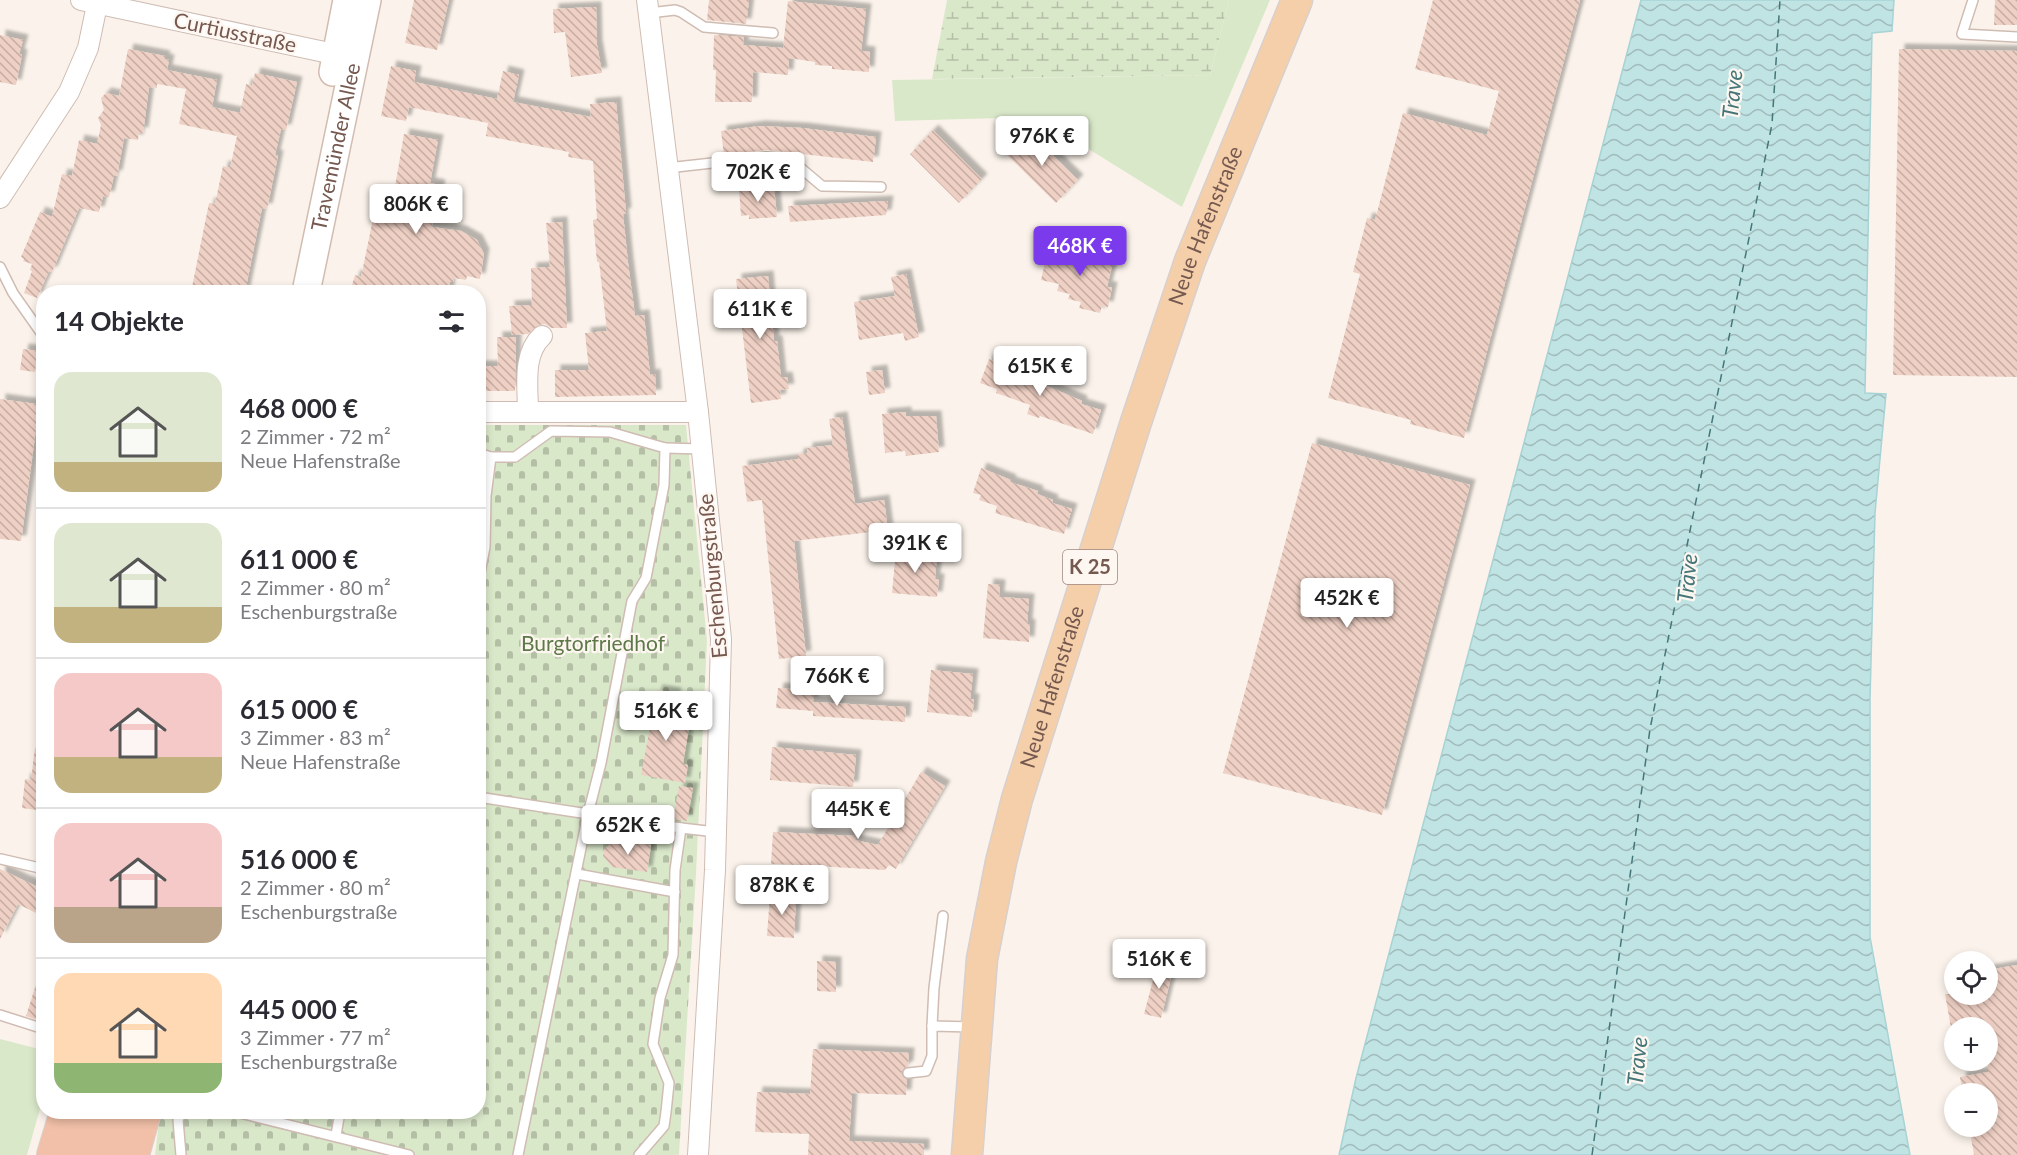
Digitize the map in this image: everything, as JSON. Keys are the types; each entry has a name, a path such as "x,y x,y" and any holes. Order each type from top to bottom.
{"highway":[{"path":"53,1155 64,1119"},
{"path":"80,1155 91,1119"},
{"path":"105,1155 115,1119"},
{"path":"133,1155 143,1119"}],"main road":[{"name":"Travemünder Allee","path":"307,285 346,56 347,0"},
{"name":"Travemünder Allee","path":"289,285 346,56 367,0"},
{"name":"Neue Hafenstraße","path":"967,1155 982,959 1001,862 1033,744 1142,402 1190,261 1297,0"}],"street":[{"name":"Curtiusstraße","path":"92,1 346,56"},
{"path":"0,198 69,92 88,48 92,1"},
{"name":"Eschenburgstraße","path":"648,6 698,412 721,639 716,832 698,1155"},
{"path":"528,412 529,355 533,344 542,336"},
{"path":"486,412 698,412"}],"lane":[{"path":"1973,0 1962,34 2017,37"},
{"path":"648,6 681,12 704,27 773,33"},
{"path":"667,168 766,158 790,159 822,186 881,187"},
{"path":"0,267 13,292 36,326"},
{"path":"486,456 515,457 551,431 610,432 665,448 702,449"},
{"path":"518,1155 588,814 601,763 632,602 646,578 664,485 665,448"},
{"path":"486,496 490,457"},
{"path":"486,798 716,832"},
{"path":"639,1155 664,1126 666,1112 669,1083 653,1044 660,998 673,955 675,870 681,828"},
{"path":"1,859 36,866"},
{"path":"577,874 675,892"},
{"path":"908,1073 926,1071 932,1056 934,988 943,916"},
{"path":"0,1015 36,1026"},
{"path":"932,1026 976,1028"},
{"path":"178,1119 181,1155"},
{"path":"266,1119 408,1155"},
{"path":"336,1135 339,1119"}],"green space":[{"path":"947,0 1229,0 1210,75 932,79"},
{"path":"1229,0 1270,0 1182,207 1037,117 895,121 892,80 1210,75"},
{"name":"Burgtorfriedhof","path":"486,425 686,425 707,641 679,1155 155,1155 159,1119 486,1119"},
{"path":"0,1039 36,1048 37,1119 27,1155 0,1155"}],"water":[{"name":"Trave","path":"1641,0 1894,0 1892,31 1872,33 1865,393 1886,394 1875,513 1870,699 1870,937 1910,1155 1339,1155 1356,1078"}],"building":[{"path":"414,0 449,0 437,50 405,43"},
{"path":"709,0 749,0 746,24 707,20"},
{"path":"1433,0 1580,0 1464,438 1410,424 1411,420 1328,398 1360,274 1353,272 1367,218 1375,220 1403,113 1487,135 1499,91 1415,69"},
{"path":"1995,0 2017,0 2017,25 1994,25"},
{"path":"788,1 866,9 861,51 870,52 869,72 832,69 832,66 815,65 815,62 789,58 788,75 753,72 752,102 715,102 714,35 744,37 743,45 783,48"},
{"path":"596,7 597,45 602,73 571,77 565,32 554,33 553,9"},
{"path":"0,35 23,40 19,54 22,55 16,85 0,82"},
{"path":"128,49 165,56 164,59 169,60 167,70 217,80 212,107 240,113 246,84 252,86 255,73 297,82 286,130 281,129 267,209 262,208 246,285 192,285 209,203 215,204 223,166 230,168 237,136 179,124 186,89 157,84 157,88 149,87 143,133 139,132 138,140 124,138 117,176 114,175 109,197 103,196 99,212 79,208 52,272 49,271 43,285 36,285 36,298 24,293 32,271 30,270 32,264 23,261 21,257 40,212 52,217 62,174 72,176 79,140 97,144 101,125 98,118 104,110 101,98 106,93 119,96"},
{"path":"1899,49 2017,51 2017,377 1893,375"},
{"path":"391,66 416,71 414,82 497,99 503,71 519,75 513,102 591,117 590,104 616,102 626,213 623,214 635,316 644,315 650,375 655,374 656,395 555,397 555,370 589,370 585,333 607,331 593,220 597,219 593,161 568,157 569,152 486,136 488,123 409,107 406,121 381,116"},
{"path":"760,126 802,128 876,137 873,162 767,150 724,155 721,131"},
{"path":"933,130 982,179 959,203 910,154"},
{"path":"1028,131 1078,180 1056,203 1006,154"},
{"path":"404,134 438,140 430,183 440,185 432,227 461,231 477,240 484,254 480,279 467,276 466,280 454,278 450,285 352,285 355,275 361,277 373,219 389,222"},
{"path":"774,187 777,217 749,219 749,215 741,216 739,190"},
{"path":"888,201 886,215 790,222 788,206"},
{"path":"562,222 567,328 551,328 545,324 539,325 528,334 512,335 509,306 532,305 531,268 550,267 546,223"},
{"path":"1048,249 1114,258 1107,287 1112,287 1108,307 1102,306 1100,313 1079,308 1081,302 1068,299 1070,294 1057,291 1059,284 1041,280"},
{"path":"906,274 919,337 905,341 903,333 859,340 854,302 895,296 891,277"},
{"path":"768,276 774,341 777,341 781,378 787,377 789,389 780,390 781,399 751,403 736,279"},
{"path":"497,337 516,337 515,391 486,391 486,366 498,366"},
{"path":"23,349 36,351 35,372 20,370"},
{"path":"989,359 1000,364 1001,361 1013,365 1012,368 1033,375 1032,377 1049,383 1047,386 1082,401 1081,404 1101,410 1093,434 1040,416 1039,418 1027,414 1030,405 996,393 997,389 980,383"},
{"path":"882,370 885,393 869,395 866,372"},
{"path":"0,399 36,404 36,429 21,541 0,539"},
{"path":"906,412 906,416 936,416 939,452 906,456 905,451 885,453 882,414"},
{"path":"842,417 855,504 884,500 888,530 794,541 806,656 779,659 762,500 747,502 742,466 798,459 798,454 807,453 807,448 833,445 829,419"},
{"path":"1312,443 1470,485 1382,815 1223,773"},
{"path":"981,468 1011,480 1010,482 1038,491 1037,494 1053,500 1052,503 1072,509 1064,534 995,513 997,506 979,500 981,495 973,493"},
{"path":"896,550 937,554 935,579 939,579 937,597 892,593"},
{"path":"988,584 1000,585 999,597 1029,599 1027,624 1030,625 1029,642 983,638"},
{"path":"931,670 973,674 970,699 974,699 972,717 927,712"},
{"path":"778,688 814,691 813,702 906,707 905,722 813,716 813,711 776,708"},
{"path":"657,690 676,693 672,717 690,721 683,764 688,765 685,783 641,775"},
{"path":"772,747 856,755 853,787 770,780"},
{"path":"36,748 36,810 22,808 25,779 31,780"},
{"path":"921,772 945,786 896,869 889,865 885,870 815,866 813,891 797,890 799,865 771,864 773,832 856,836 855,840 878,845"},
{"path":"679,786 693,788 687,821 673,819"},
{"path":"616,840 651,845 647,872 612,867 603,856 604,849"},
{"path":"0,869 36,886 36,913 18,904 0,939"},
{"path":"770,894 796,895 794,938 767,936"},
{"path":"817,961 836,962 836,992 817,991"},
{"path":"1158,961 1174,965 1161,1018 1144,1014"},
{"path":"2017,965 2017,1155 1974,1155 1971,1137 1998,1137 1998,1083 1961,1083 1960,1077 1998,1071 1998,1017 1949,1017 1947,1005 1998,1005 1998,968"},
{"path":"36,985 36,1019 26,1016"},
{"path":"813,1049 909,1053 908,1066 901,1073 907,1080 906,1095 852,1093 849,1141 924,1144 924,1155 808,1155 809,1134 755,1132 757,1092 810,1094"}],"ferry route":[{"path":"1592,1155 1650,729 1772,124 1780,0"}]}
